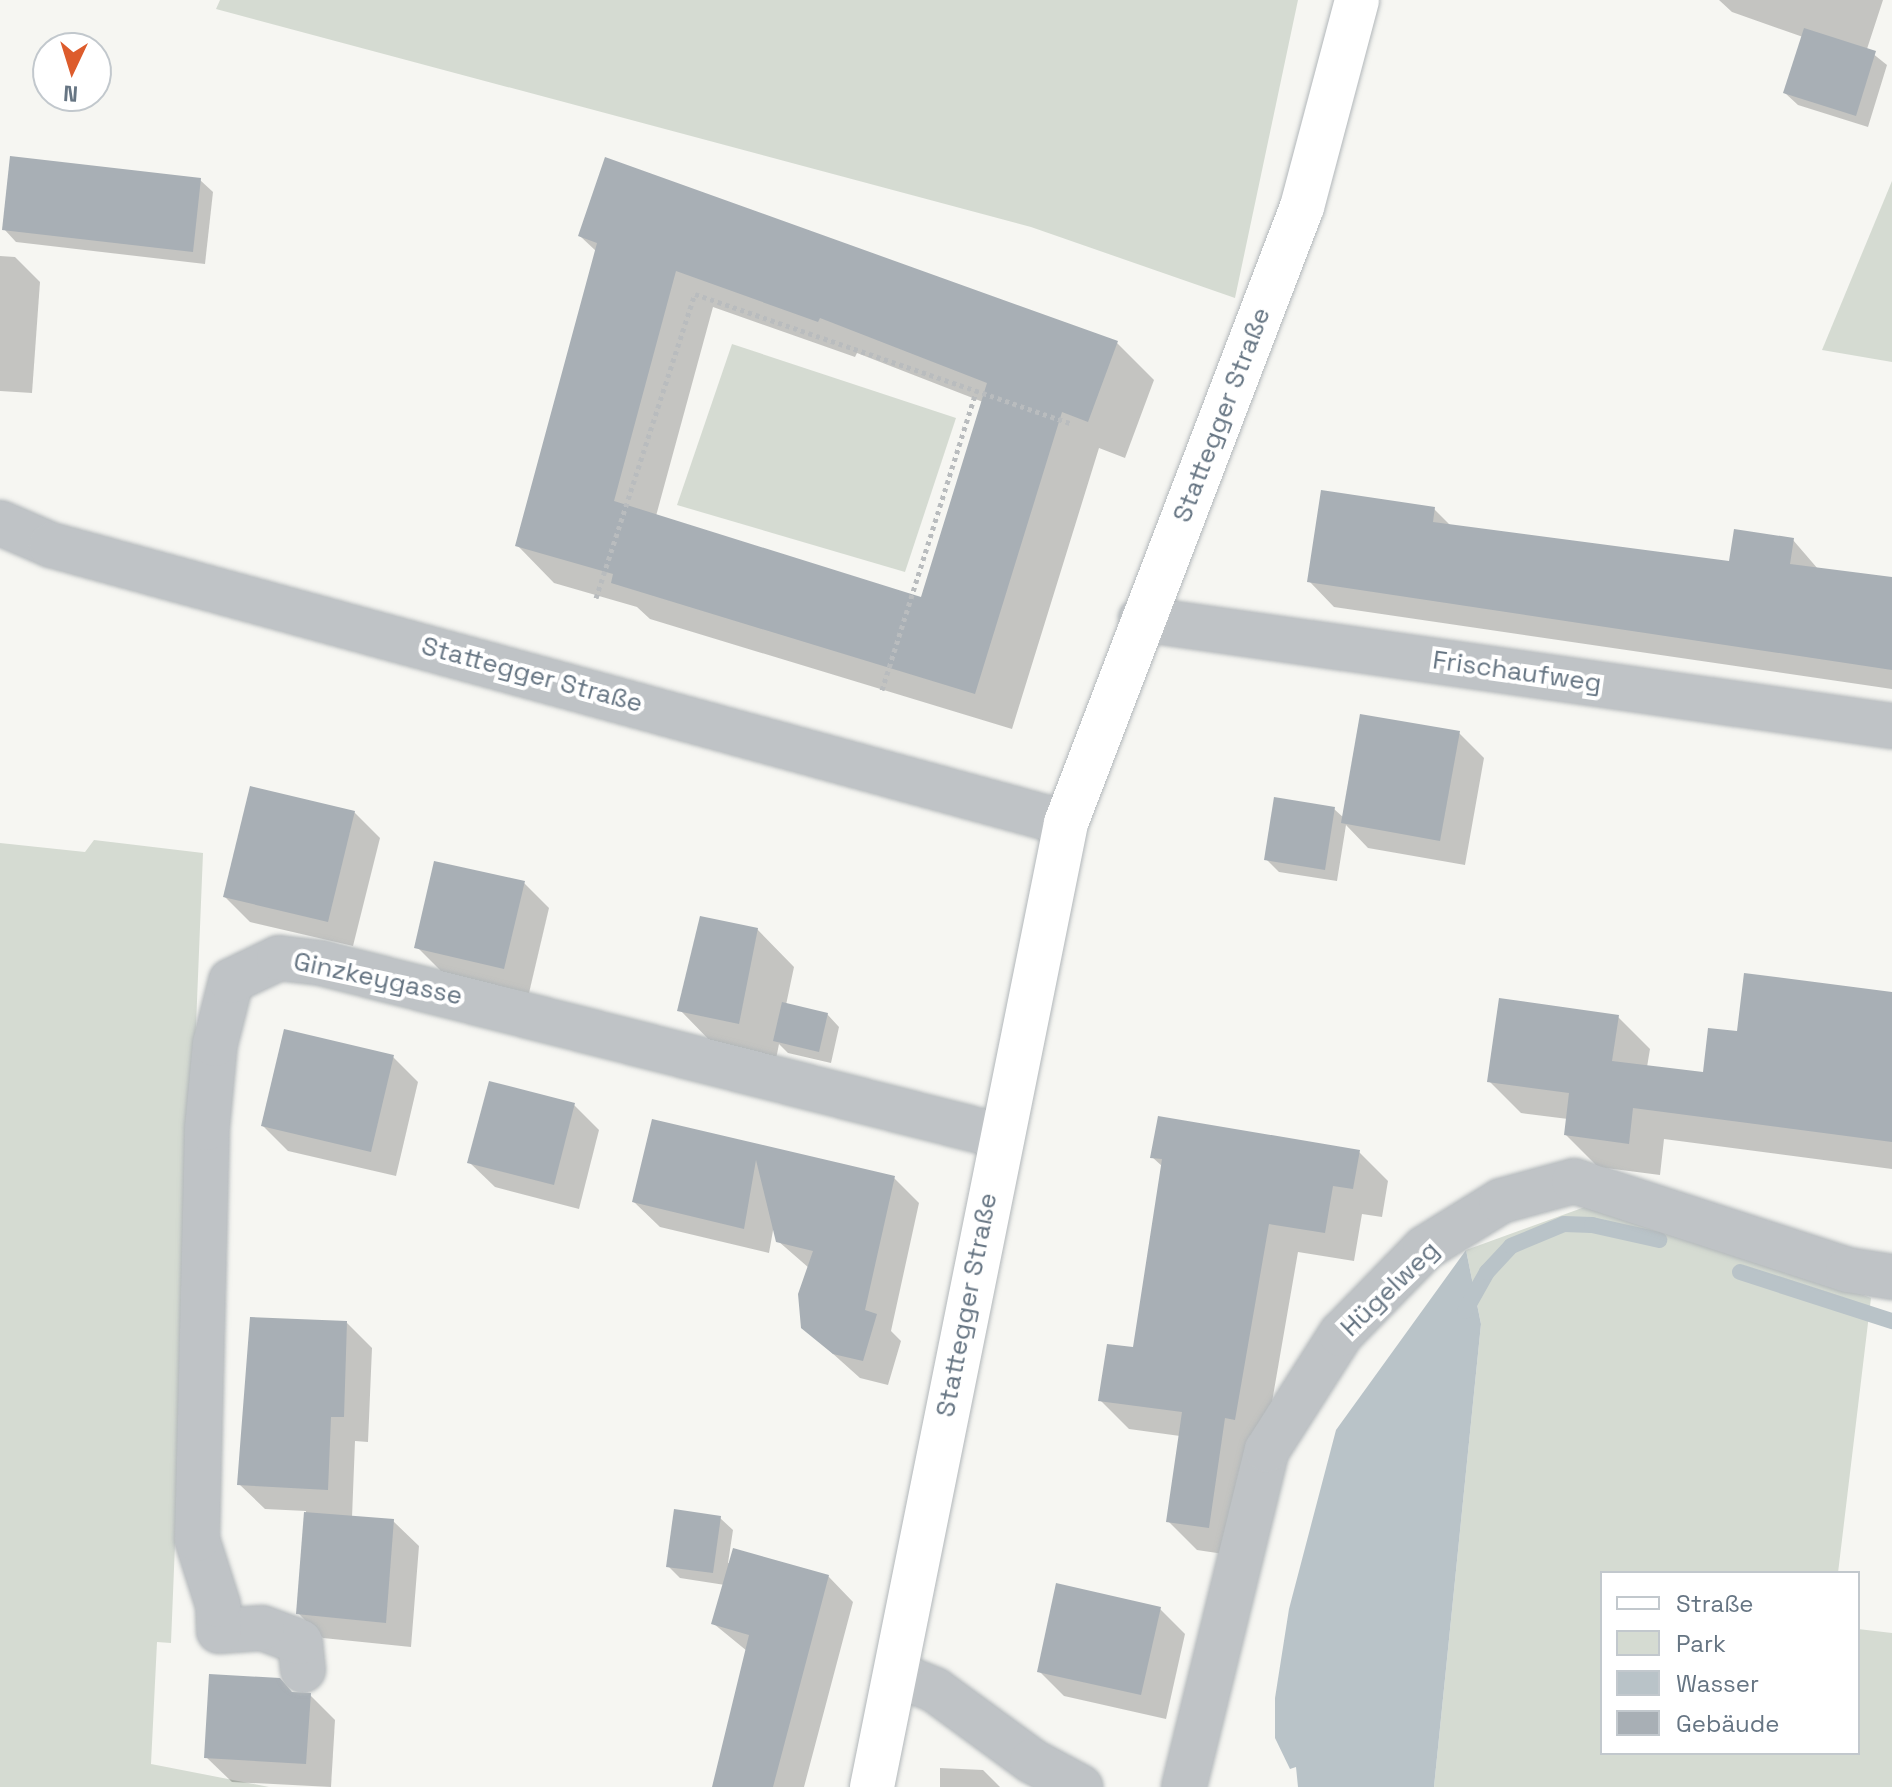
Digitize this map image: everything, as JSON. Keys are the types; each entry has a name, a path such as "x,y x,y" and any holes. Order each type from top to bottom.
{"main road":[{"name":"Stattegger Straße","path":"872,1787 1000,1136 1066,823 1141,619 1302,207 1357,0"}],"street":[{"name":"Stattegger Straße","path":"0,523 51,545 1066,823"},
{"name":"Frischaufweg","path":"1141,619 1892,726"},
{"name":"Ginzkeygasse","path":"303,1670 300,1642 262,1628 219,1631 218,1605 197,1539 207,1128 223,1000 231,981 246,969 279,958 321,963 1000,1136"},
{"name":"Hügelweg","path":"1184,1787 1267,1450 1341,1334 1425,1248 1501,1201 1574,1181 1848,1270 1892,1277"},
{"path":"896,1674 935,1690 1032,1761 1080,1787"}],"path":[{"path":"596,598 695,294 1072,424"},
{"path":"882,690 976,391"}],"green space":[{"path":"220,0 1298,0 1235,298 1031,227 216,9"},
{"path":"1892,181 1892,362 1822,350"},
{"path":"732,344 956,418 905,572 677,505"},
{"path":"94,840 203,853 171,1643 157,1642 151,1764 269,1787 0,1787 0,843 85,852"},
{"path":"1607,1199 1871,1298 1838,1571 1600,1571 1600,1755 1860,1755 1860,1629 1892,1633 1892,1787 1434,1787 1481,1324 1466,1250"}],"water":[{"path":"1466,1250 1481,1324 1434,1787 1298,1787 1296,1767 1290,1769 1275,1738 1275,1698 1289,1609 1336,1430"}],"building":[{"path":"1804,28 1876,51 1856,116 1783,93"},
{"path":"10,156 201,178 193,252 2,230"},
{"path":"605,157 1118,341 1088,422 1062,412 975,694 611,583 613,574 515,546 597,243 578,236","holes":["676,271 818,322 820,318 987,383 921,597 614,501"]},
{"path":"1321,490 1435,507 1433,522 1729,561 1734,529 1794,538 1790,564 1892,577 1892,670 1307,582"},
{"path":"1360,714 1460,731 1440,841 1341,823"},
{"path":"250,786 355,811 328,922 223,897"},
{"path":"1274,797 1335,807 1325,870 1264,860"},
{"path":"434,861 525,881 504,969 414,948"},
{"path":"700,916 758,928 739,1024 677,1011"},
{"path":"1744,973 1892,992 1892,1142 1633,1108 1629,1144 1564,1135 1569,1093 1487,1082 1499,998 1619,1015 1612,1061 1703,1072 1708,1028 1737,1031"},
{"path":"782,1002 828,1013 819,1052 773,1041"},
{"path":"284,1029 394,1055 371,1152 261,1126"},
{"path":"489,1081 575,1103 554,1185 467,1163"},
{"path":"1158,1116 1360,1150 1353,1189 1333,1186 1325,1233 1269,1224 1235,1420 1225,1418 1209,1528 1166,1522 1182,1412 1098,1401 1107,1344 1133,1347 1162,1159 1150,1158"},
{"path":"652,1119 895,1176 865,1310 877,1314 863,1361 833,1354 801,1328 798,1294 813,1251 776,1242 756,1160 744,1229 632,1202"},
{"path":"250,1317 347,1321 344,1417 331,1417 328,1490 237,1485"},
{"path":"674,1509 721,1516 713,1573 666,1567"},
{"path":"304,1512 394,1519 386,1623 296,1614"},
{"path":"733,1548 829,1575 773,1787 712,1787 749,1635 711,1624"},
{"path":"1056,1583 1161,1607 1141,1695 1037,1672"},
{"path":"209,1674 280,1678 292,1692 311,1693 306,1764 204,1758"}],"waterway":[{"path":"1465,1311 1487,1272 1511,1246 1564,1224 1592,1225 1659,1240"},
{"path":"1740,1272 1892,1321"}]}
